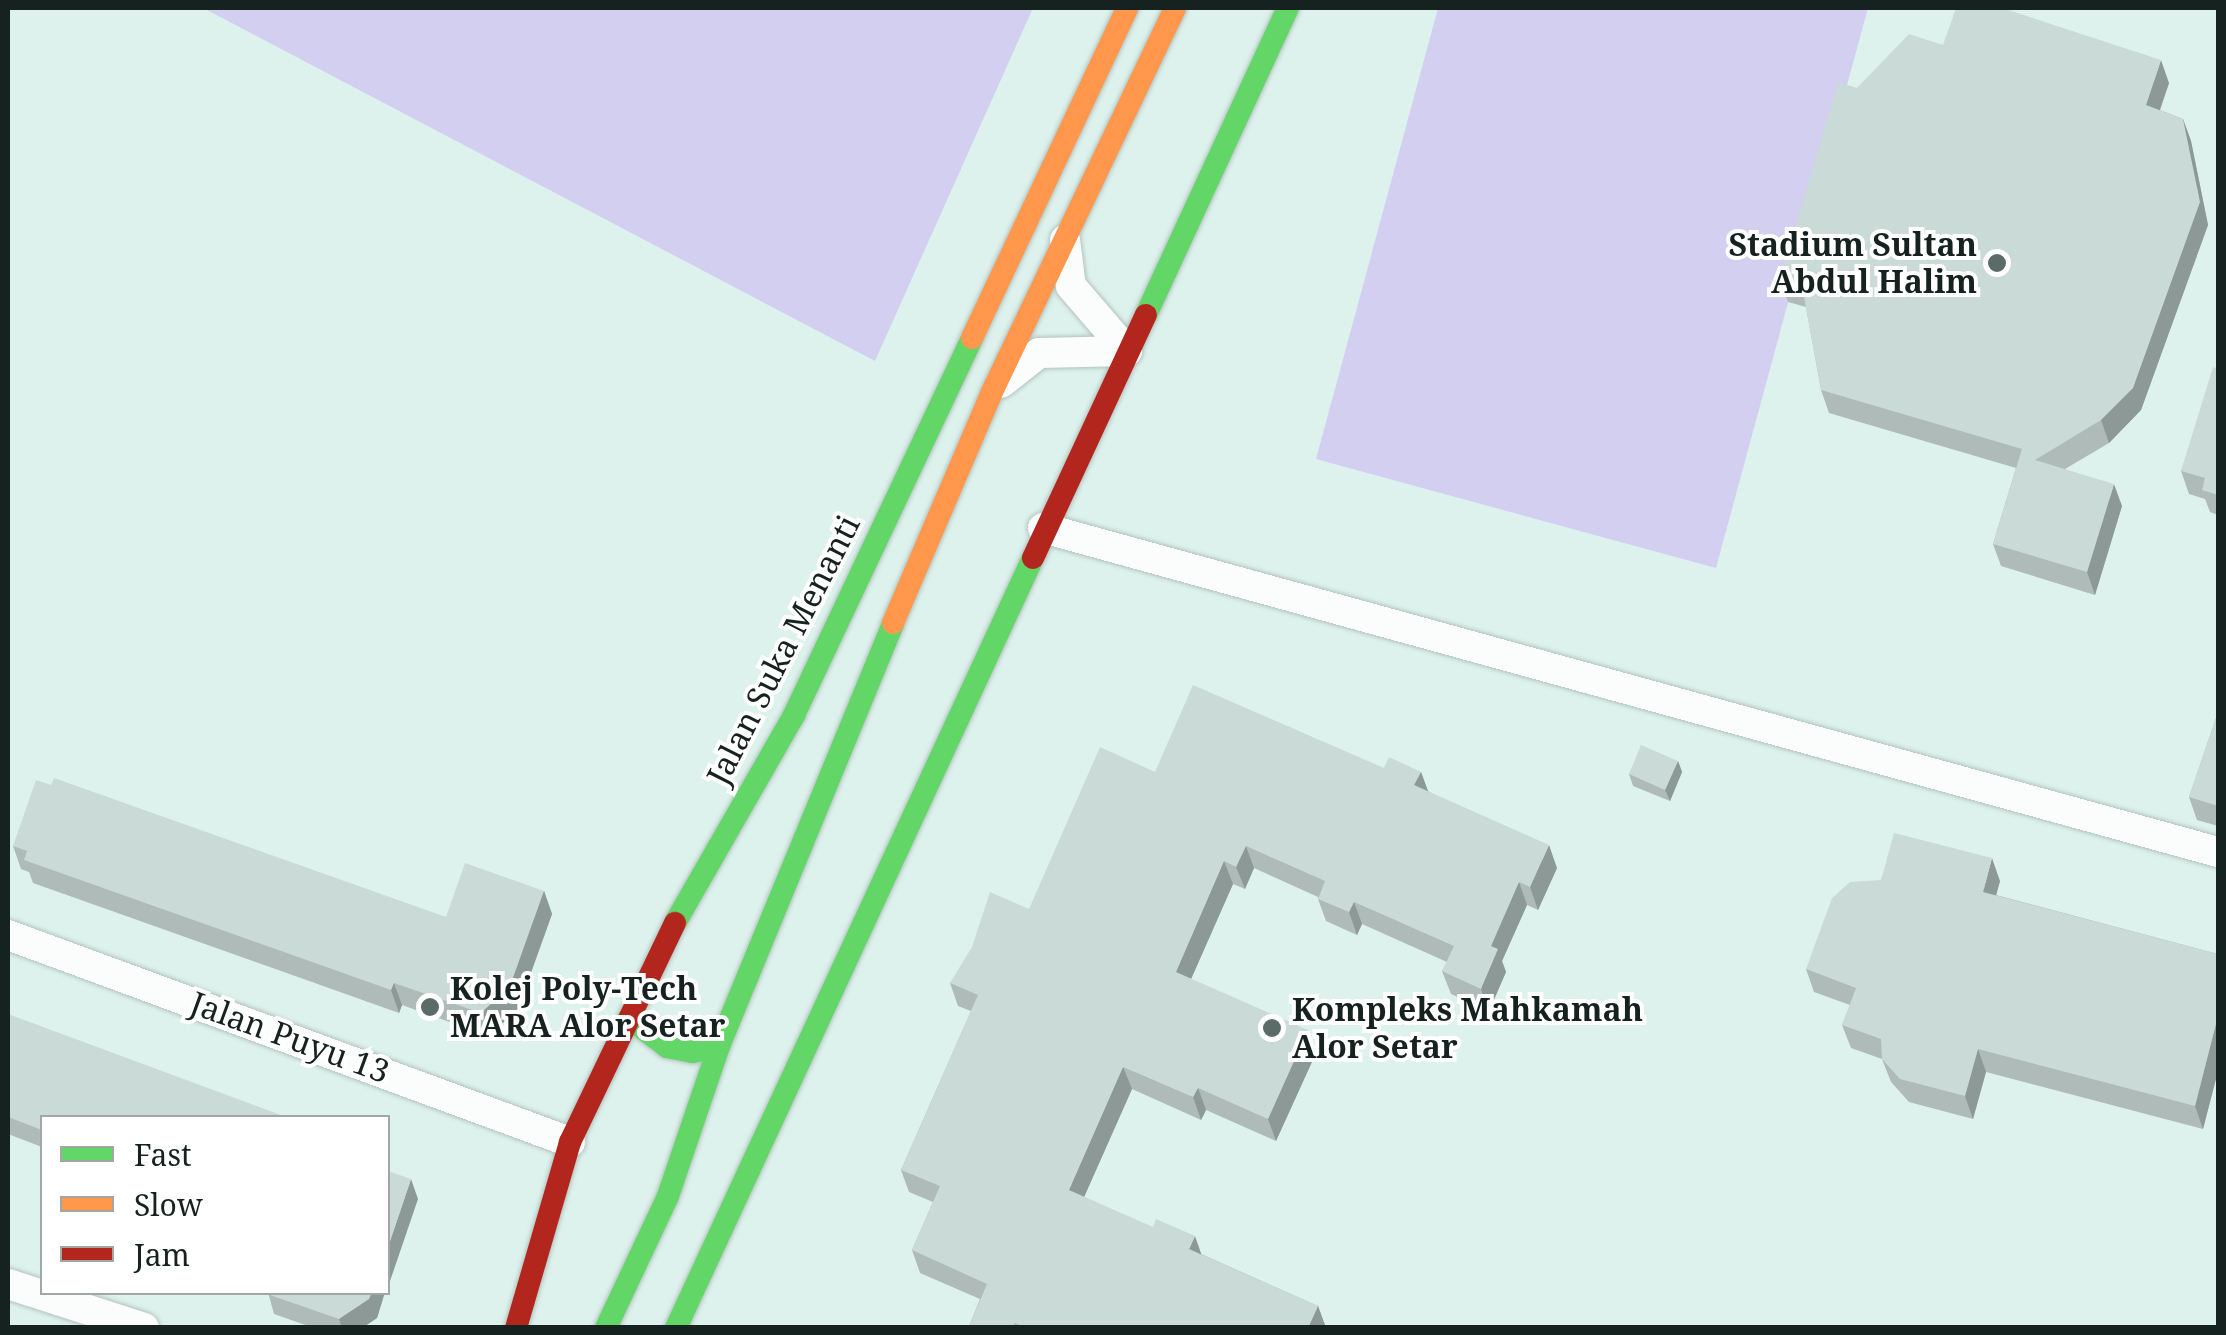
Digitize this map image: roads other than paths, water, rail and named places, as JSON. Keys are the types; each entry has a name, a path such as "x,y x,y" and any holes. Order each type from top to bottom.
{"main road":[{"name":"Jalan Suka Menanti","path":"516,1328 570,1142 683,907 794,715 1127,8"},
{"path":"606,1328 668,1196 718,1046 991,394 1176,8"},
{"path":"676,1328 1288,8"},
{"path":"630,1018 667,1047 693,1052 718,1046"}],"street":[{"path":"1065,237 1071,286 1127,350"},
{"path":"991,394 1040,353 1127,350"},
{"path":"1044,528 2218,852"},
{"name":"Jalan Puyu 13","path":"8,935 570,1142"},
{"path":"8,1284 40,1294"},
{"path":"42,1295 144,1328"}],"place":[{"name":"Stadium Sultan Abdul Halim","path":"1997,263"},
{"name":"Kolej Poly-Tech MARA Alor Setar","path":"430,1007"},
{"name":"Kompleks Mahkamah Alor Setar","path":"1272,1028"}]}
